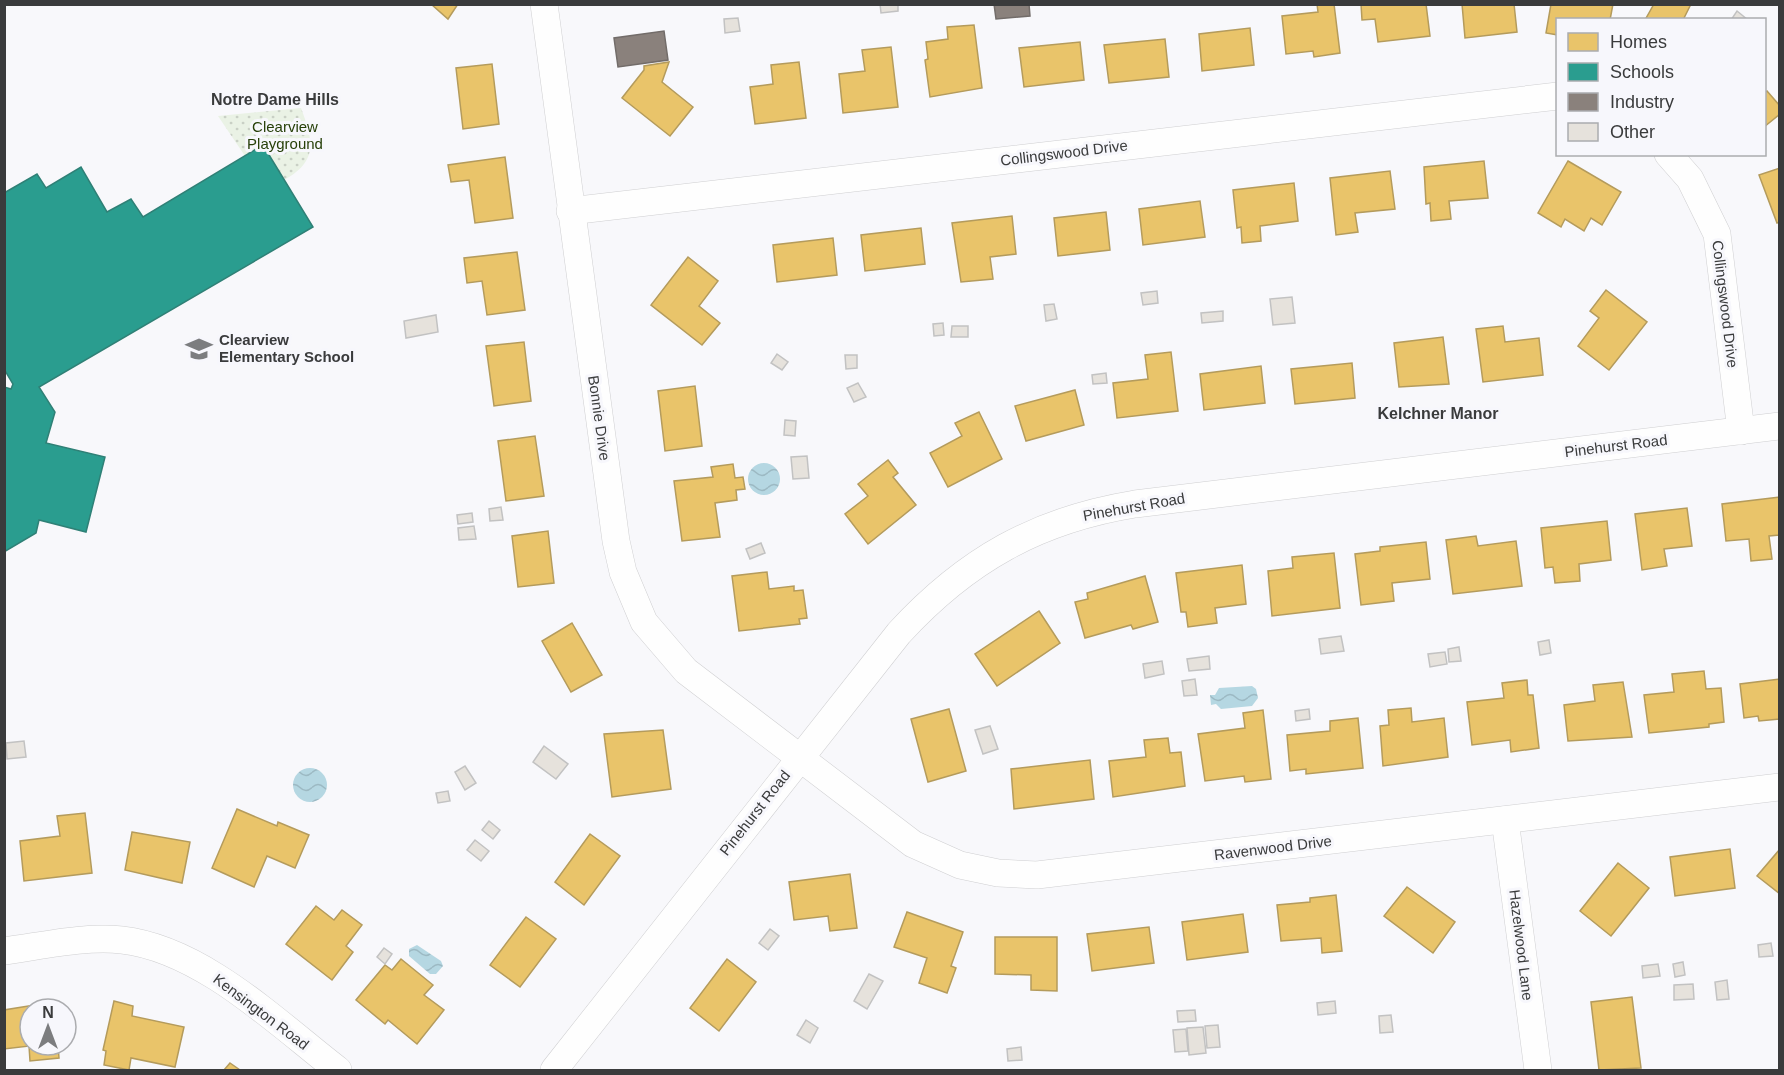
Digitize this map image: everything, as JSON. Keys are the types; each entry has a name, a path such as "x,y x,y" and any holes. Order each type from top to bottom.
{"street":[{"name":"Bonnie Drive","path":"544,4 616,541 632,595 645,622 686,671 799,757"},
{"name":"Collingswood Drive","path":"570,211 1556,96"},
{"name":"Collingswood Drive","path":"1670,156 1690,179 1717,234 1741,431"},
{"name":"Pinehurst Road","path":"554,1071 799,757 899,633 934,596 985,558 1013,541 1072,517 1135,504 1779,426"},
{"name":"Ravenwood Drive","path":"799,757 913,844 960,865 998,873 1037,875 1779,787"},
{"name":"Hazelwood Lane","path":"1505,820 1538,1071"},
{"name":"Kensington Road","path":"4,951 90,940 122,940 156,948 196,966 229,986 338,1071"}],"green space":[{"name":"Clearview Playground","path":"301,108 308,130 310,149 303,165 284,180 264,145 245,156 218,116"}],"water":[{"path":"764,463 775,468 780,479 775,490 764,495 753,490 748,479 753,468"},
{"path":"1252,686 1256,689 1258,698 1252,706 1221,709 1216,704 1211,705 1210,695 1215,695 1219,688"},
{"path":"310,768 322,773 327,785 322,797 310,802 298,797 293,785 298,773"},
{"path":"417,945 441,961 443,966 436,974 430,974 409,956 409,949"}],"building: Homes":[{"path":"431,4 458,4 448,19"},
{"path":"1317,4 1334,4 1340,53 1314,57 1313,51 1286,54 1282,16 1318,12"},
{"path":"1361,4 1426,4 1430,36 1378,42 1375,19 1362,20"},
{"path":"1462,4 1514,4 1517,32 1465,38"},
{"path":"1551,4 1613,4 1610,18 1556,18 1556,35 1546,33"},
{"path":"1654,4 1691,4 1684,18 1646,18"},
{"path":"974,25 982,88 930,97 925,60 928,59 926,42 948,39 947,27"},
{"path":"1250,28 1254,65 1202,71 1199,34"},
{"path":"1165,39 1169,77 1109,83 1104,45"},
{"path":"1080,42 1084,80 1024,87 1019,48"},
{"path":"891,47 898,107 843,113 839,74 865,71 862,50"},
{"path":"669,62 662,82 693,107 670,136 622,98 644,70 644,66"},
{"path":"799,62 806,118 755,124 750,87 773,84 771,65"},
{"path":"492,64 499,124 463,129 456,68"},
{"path":"1766,92 1780,106 1780,114 1766,125"},
{"path":"505,157 513,218 475,223 469,180 451,182 448,165"},
{"path":"1484,161 1488,198 1449,201 1451,219 1431,221 1430,203 1426,204 1424,167"},
{"path":"1568,161 1621,192 1602,225 1591,218 1584,231 1565,219 1561,227 1538,213"},
{"path":"1780,168 1780,222 1777,223 1759,175"},
{"path":"1390,171 1395,209 1355,213 1358,232 1336,235 1330,178"},
{"path":"1294,183 1298,221 1260,226 1261,241 1242,243 1241,227 1237,228 1233,190"},
{"path":"1200,201 1205,237 1143,245 1139,209"},
{"path":"1106,212 1110,250 1058,256 1054,218"},
{"path":"1012,216 1016,254 990,257 993,279 961,282 952,223"},
{"path":"921,228 925,264 865,271 861,235"},
{"path":"833,238 837,275 777,282 773,245"},
{"path":"517,252 525,310 487,315 482,281 467,283 464,258"},
{"path":"688,257 718,281 699,306 720,323 702,345 651,305"},
{"path":"1606,290 1647,322 1609,370 1578,346 1599,318 1590,311"},
{"path":"1503,326 1505,342 1539,338 1543,375 1483,382 1476,329"},
{"path":"1443,337 1449,384 1399,387 1394,343"},
{"path":"524,342 531,401 494,406 486,346"},
{"path":"1171,352 1178,411 1117,418 1113,383 1148,379 1145,355"},
{"path":"1352,363 1355,398 1295,404 1291,369"},
{"path":"1261,366 1265,403 1204,410 1200,374"},
{"path":"695,386 702,446 665,451 658,391"},
{"path":"1075,390 1084,425 1026,441 1015,406"},
{"path":"979,412 1002,459 948,487 930,453 962,436 955,423"},
{"path":"535,436 544,496 506,501 498,441"},
{"path":"888,460 898,473 893,477 916,505 868,544 845,514 868,496 858,484"},
{"path":"733,464 735,478 743,477 745,489 736,490 737,500 715,503 720,537 682,541 674,481 713,477 711,467"},
{"path":"1780,497 1780,535 1769,536 1772,559 1751,561 1749,539 1726,541 1722,504"},
{"path":"1687,508 1692,546 1664,549 1667,566 1642,570 1635,514"},
{"path":"1607,521 1611,560 1579,564 1580,581 1555,583 1553,567 1545,568 1541,528"},
{"path":"548,531 554,583 518,587 512,536"},
{"path":"1476,536 1478,546 1516,541 1522,586 1453,594 1446,540"},
{"path":"1426,542 1430,579 1392,583 1394,601 1361,605 1355,554 1380,551 1380,547"},
{"path":"1334,553 1340,608 1272,616 1268,571 1293,568 1292,557"},
{"path":"1242,565 1246,604 1215,608 1217,623 1188,627 1186,612 1181,612 1176,573"},
{"path":"767,572 769,589 794,586 794,591 803,590 807,618 799,619 800,624 739,631 732,576"},
{"path":"1145,576 1158,622 1133,629 1131,625 1085,638 1075,602 1088,599 1087,593"},
{"path":"1039,611 1060,643 997,686 975,654"},
{"path":"572,623 602,675 571,692 542,641"},
{"path":"1704,671 1706,689 1721,688 1724,722 1709,724 1709,727 1649,733 1644,695 1674,692 1672,674"},
{"path":"1780,679 1780,719 1759,721 1758,716 1744,718 1740,684"},
{"path":"1527,680 1528,695 1533,695 1539,748 1511,752 1510,740 1472,745 1467,702 1504,698 1502,683"},
{"path":"1623,682 1632,737 1568,741 1564,705 1595,701 1593,685"},
{"path":"1411,708 1412,722 1444,718 1448,757 1383,766 1380,726 1389,725 1388,710"},
{"path":"949,709 966,771 928,782 911,719"},
{"path":"1263,710 1271,779 1245,782 1244,776 1205,781 1198,734 1245,728 1243,713"},
{"path":"1358,718 1363,768 1306,774 1306,769 1290,771 1287,735 1330,731 1330,721"},
{"path":"663,730 671,789 612,797 604,734"},
{"path":"1168,738 1170,753 1181,752 1185,786 1113,797 1109,761 1146,757 1144,740"},
{"path":"1090,760 1094,799 1014,809 1011,769"},
{"path":"237,809 277,826 278,822 309,835 295,868 267,856 254,887 212,868"},
{"path":"85,813 92,873 24,881 20,841 60,836 57,816"},
{"path":"132,832 190,842 182,883 125,870"},
{"path":"590,834 620,856 584,905 555,882"},
{"path":"1730,849 1735,888 1675,896 1670,857"},
{"path":"1780,849 1780,894 1757,876"},
{"path":"1618,863 1649,888 1611,936 1580,911"},
{"path":"850,874 857,928 830,931 828,916 794,920 789,882"},
{"path":"1407,887 1455,922 1433,953 1384,916"},
{"path":"1336,895 1342,951 1322,953 1321,938 1281,941 1277,905 1310,902 1310,898"},
{"path":"316,906 334,920 342,910 362,925 346,946 353,952 332,980 286,944"},
{"path":"907,912 963,932 951,966 956,968 947,993 919,983 927,958 894,947"},
{"path":"1243,914 1248,952 1187,960 1182,922"},
{"path":"526,917 556,939 520,987 490,965"},
{"path":"1149,927 1154,963 1092,971 1087,934"},
{"path":"995,937 1057,937 1057,991 1031,990 1031,975 995,974"},
{"path":"401,959 433,985 424,995 444,1010 417,1044 388,1020 385,1024 356,1000 385,965 392,970"},
{"path":"727,959 756,982 719,1031 690,1008"},
{"path":"1632,997 1641,1068 1599,1070 1591,1002"},
{"path":"114,1001 133,1006 132,1016 184,1027 175,1067 131,1058 129,1070 104,1065 106,1051 103,1050"},
{"path":"18,1008 18,1047 4,1049 4,1010"},
{"path":"30,1057 59,1057 59,1058 30,1061"},
{"path":"230,1063 240,1070 224,1070"}],"building: Schools":[{"path":"263,145 313,227 39,387 55,412 46,443 105,457 86,532 39,520 36,533 4,552 4,387 11,389 13,384 4,369 4,193 37,174 46,188 81,167 107,212 131,199 143,217"}],"building: Industry":[{"path":"994,4 1029,4 1030,16 996,19"},
{"path":"664,31 668,60 618,67 614,38"}],"building: Other":[{"path":"880,4 898,4 898,11 881,13"},
{"path":"1737,11 1746,18 1732,18"},
{"path":"738,18 740,31 725,33 724,19"},
{"path":"1157,291 1158,303 1143,305 1141,293"},
{"path":"1292,297 1295,323 1273,325 1270,299"},
{"path":"1054,304 1057,319 1046,321 1044,305"},
{"path":"1223,311 1223,321 1202,323 1201,313"},
{"path":"436,315 438,332 406,338 404,321"},
{"path":"943,323 944,335 934,336 933,324"},
{"path":"952,326 968,326 968,337 951,337"},
{"path":"777,354 788,362 782,370 771,363"},
{"path":"845,355 857,355 857,368 846,369"},
{"path":"1106,373 1107,383 1093,384 1092,375"},
{"path":"858,383 866,397 854,402 847,388"},
{"path":"785,420 796,421 795,436 784,435"},
{"path":"807,456 809,478 793,479 791,457"},
{"path":"501,507 503,520 490,521 489,509"},
{"path":"472,513 473,522 458,524 457,515"},
{"path":"474,526 476,539 459,540 458,528"},
{"path":"761,543 765,553 750,559 746,549"},
{"path":"1341,636 1344,651 1321,654 1319,639"},
{"path":"1549,640 1551,653 1540,655 1538,642"},
{"path":"1459,647 1461,661 1449,662 1448,649"},
{"path":"1445,652 1447,664 1430,667 1428,654"},
{"path":"1209,656 1210,669 1189,671 1187,659"},
{"path":"1162,661 1164,674 1145,678 1143,664"},
{"path":"1195,679 1197,695 1184,696 1182,681"},
{"path":"1309,709 1310,719 1296,721 1295,711"},
{"path":"990,726 998,749 983,754 975,730"},
{"path":"24,741 26,757 7,759 6,743"},
{"path":"544,746 568,764 556,779 533,762"},
{"path":"465,766 476,783 465,790 455,772"},
{"path":"448,791 450,801 438,803 436,793"},
{"path":"489,821 500,830 493,839 482,830"},
{"path":"475,840 489,851 481,861 467,850"},
{"path":"770,929 779,936 768,950 759,943"},
{"path":"1771,943 1773,956 1759,957 1758,945"},
{"path":"384,948 392,954 385,964 377,957"},
{"path":"1683,962 1685,975 1675,977 1673,964"},
{"path":"1658,964 1660,976 1643,978 1642,966"},
{"path":"869,974 883,981 867,1009 854,1001"},
{"path":"1727,980 1729,999 1717,1000 1715,982"},
{"path":"1693,984 1694,999 1674,1000 1674,985"},
{"path":"1335,1001 1336,1013 1318,1015 1317,1003"},
{"path":"1195,1010 1196,1021 1178,1022 1177,1011"},
{"path":"1391,1015 1393,1032 1380,1033 1379,1016"},
{"path":"806,1020 818,1028 810,1043 797,1035"},
{"path":"1218,1025 1220,1047 1207,1048 1205,1026"},
{"path":"1203,1027 1206,1053 1189,1055 1187,1028"},
{"path":"1186,1029 1188,1051 1175,1052 1173,1030"},
{"path":"1021,1047 1022,1060 1008,1061 1007,1049"}],"place":[{"name":"Clearview Elementary School","path":"199,349"}],"district":[{"name":"Notre Dame Hills","path":"275,99"},
{"name":"Kelchner Manor","path":"1438,413"}]}
